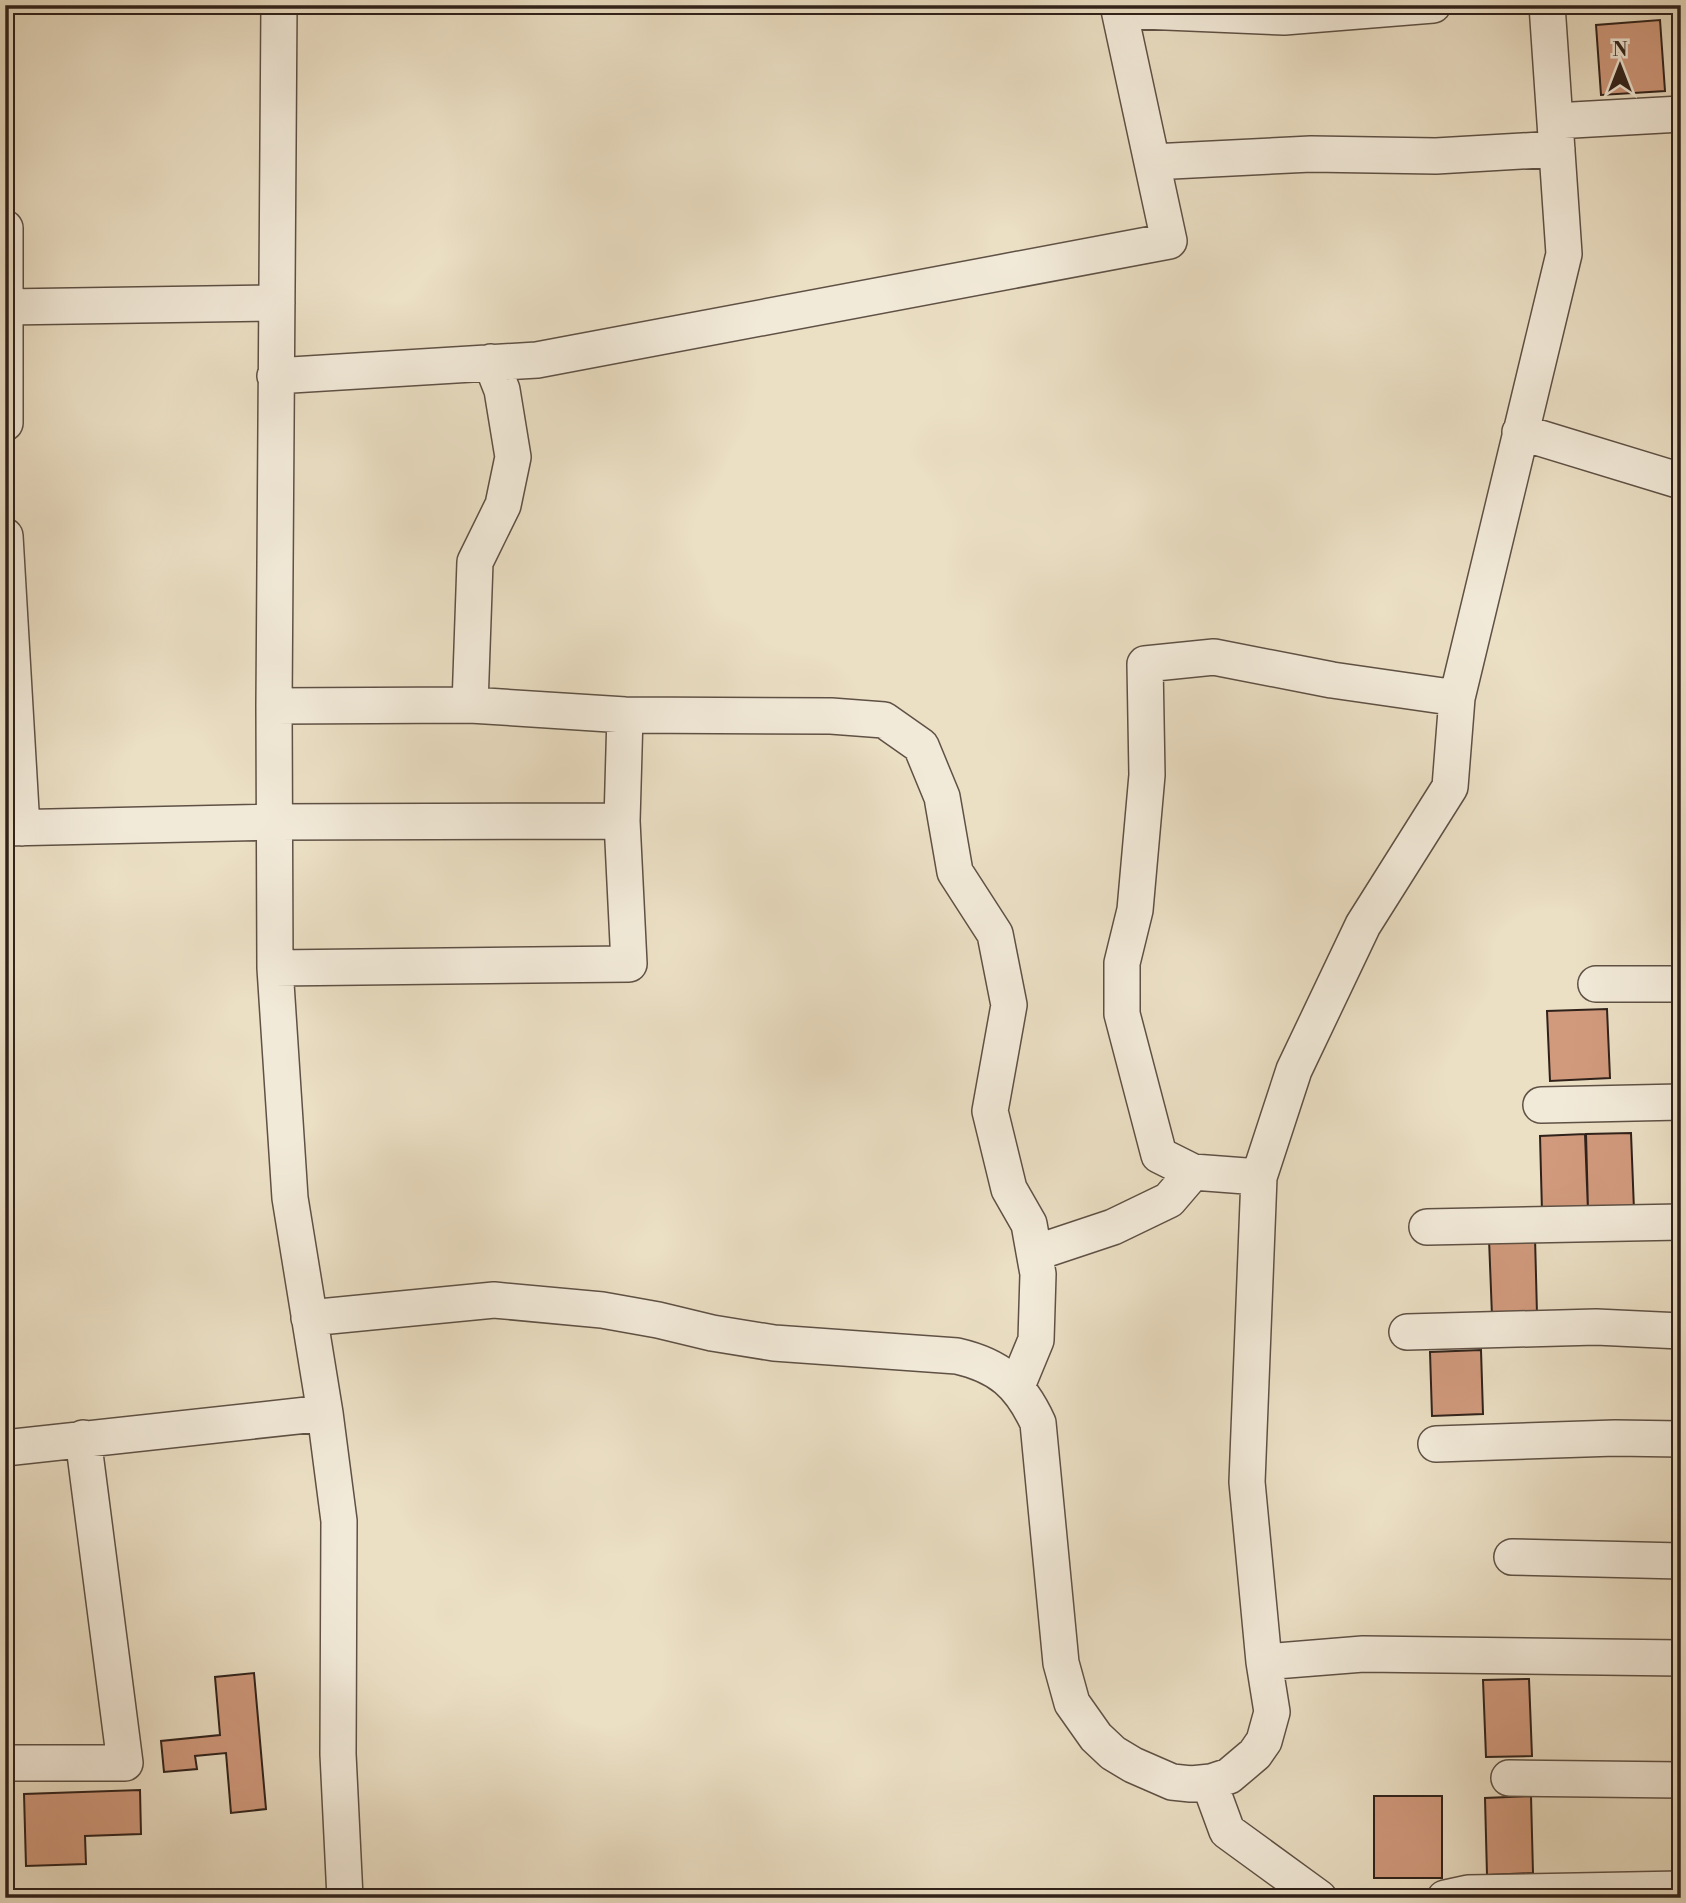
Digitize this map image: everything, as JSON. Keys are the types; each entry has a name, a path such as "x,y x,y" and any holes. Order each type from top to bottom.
{"street":[{"path":"279,5 273,822 275,968 290,1198 325,1413 339,1521 338,1754 345,1898"},
{"path":"275,376 537,359 1169,241 1119,8 1283,17 1433,5"},
{"path":"309,1318 494,1300 602,1310 774,1343 957,1356 989,1366 1017,1386 1038,1423 1060,1663 1072,1703 1096,1737 1113,1753 1172,1782 1191,1784 1229,1776 1255,1755 1264,1741 1272,1712 1264,1662 1247,1482 1259,1177 1294,1070 1363,925 1450,787 1457,698 1564,254 1547,5"},
{"path":"1152,162 1311,154 1436,156 1681,114"},
{"path":"5,228 5,423"},
{"path":"6,307 277,303"},
{"path":"470,705 475,562 503,505 513,457 502,390 491,362"},
{"path":"1520,432 1681,481"},
{"path":"5,536 14,828 273,822 622,821"},
{"path":"1259,1177 1193,1172 1159,1156 1122,1014 1122,962 1135,909 1147,775 1144,664 1214,657 1332,680 1457,698"},
{"path":"274,706 470,705 625,715 831,716 884,720 921,746 942,797 955,872 995,934 1009,1005 990,1111 1009,1189 1029,1224 1038,1274 1036,1340 1017,1386"},
{"path":"275,968 629,964 622,821 625,715"},
{"path":"1596,984 1681,984"},
{"path":"1541,1105 1681,1102"},
{"path":"1035,1253 1113,1227 1169,1200 1193,1172"},
{"path":"1427,1227 1681,1222"},
{"path":"1407,1332 1596,1327 1681,1331"},
{"path":"5,1448 325,1413"},
{"path":"5,1763 125,1763 83,1438"},
{"path":"1436,1444 1615,1438 1681,1439"},
{"path":"1512,1557 1681,1561"},
{"path":"1264,1662 1363,1654 1681,1658"},
{"path":"1509,1777 1681,1780"},
{"path":"1209,1782 1227,1831 1319,1898"},
{"path":"1446,1898 1468,1893 1681,1889"}],"building":[{"path":"1660,20 1665,91 1601,95 1596,25"},
{"path":"1607,1009 1610,1078 1550,1081 1547,1011"},
{"path":"1631,1133 1634,1210 1588,1211 1586,1134"},
{"path":"1585,1134 1588,1211 1542,1212 1540,1136"},
{"path":"1535,1237 1537,1314 1492,1316 1489,1239"},
{"path":"1481,1350 1483,1414 1432,1416 1430,1352"},
{"path":"254,1673 266,1809 231,1813 226,1753 195,1756 197,1769 164,1772 161,1741 220,1735 215,1677"},
{"path":"5,1679 14,1680 13,1749 5,1749"},
{"path":"1529,1679 1532,1756 1486,1757 1483,1680"},
{"path":"140,1790 141,1834 85,1836 86,1864 26,1866 24,1794"},
{"path":"1374,1796 1442,1796 1442,1878 1374,1878"},
{"path":"1531,1796 1533,1873 1487,1875 1485,1798"}]}
